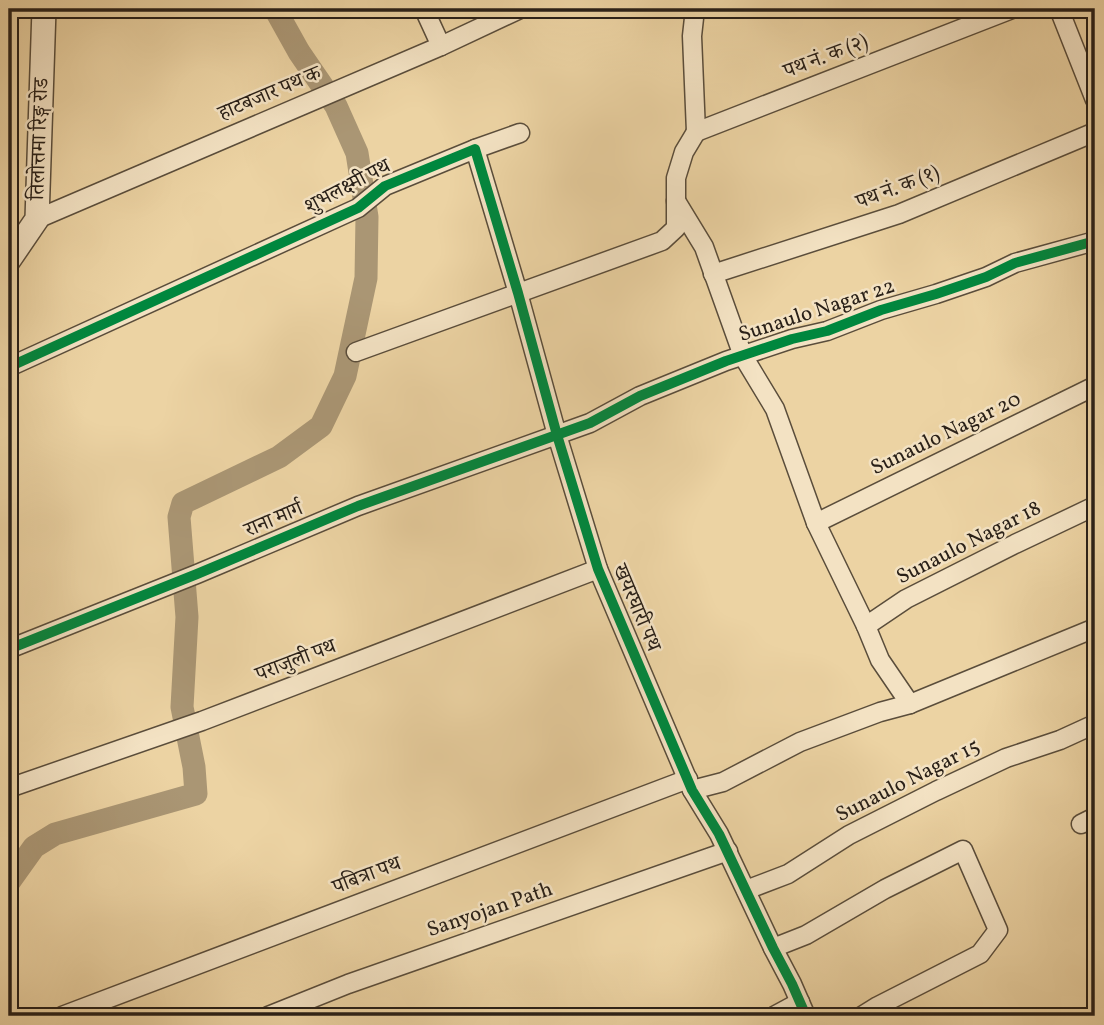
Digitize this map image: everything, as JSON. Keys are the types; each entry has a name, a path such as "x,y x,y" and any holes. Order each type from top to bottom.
{"street":[{"path":"424,9 440,46"},
{"name":"हाटबजार पथ क","path":"37,219 520,9"},
{"path":"356,352 662,241 676,228 676,178 684,152 696,131 692,36 695,9"},
{"name":"पथ नं. क (२)","path":"696,131 1012,9"},
{"path":"1059,9 1095,100"},
{"name":"तिलोत्तमा रिङ्ग रोड","path":"9,260 37,219 47,10"},
{"name":"शुभलक्ष्मी पथ","path":"9,368 364,203 385,186 520,132"},
{"name":"पथ नं. क (१)","path":"713,274 900,214 1095,132"},
{"path":"475,149 557,435"},
{"path":"676,201 704,247 743,356 775,409 816,523 880,660 910,704"},
{"name":"Sunaulo Nagar 22","path":"557,435 590,422 639,396 743,356 792,339 827,331 881,310 986,277 1015,263 1095,241"},
{"name":"Sunaulo Nagar 20","path":"816,523 1095,386"},
{"name":"खयरघारी पथ","path":"557,435 598,569 690,785 719,834 803,1009"},
{"name":"राना मार्ग","path":"9,649 358,506 557,435"},
{"name":"Sunaulo Nagar 18","path":"866,626 906,599 1095,506"},
{"name":"पराजुली पथ","path":"9,788 202,721 598,569"},
{"name":"पबित्रा पथ","path":"62,1016 690,785 723,782 800,742 880,712 910,704 1095,628"},
{"name":"Sunaulo Nagar 15","path":"746,890 788,874 849,835 959,780 1006,758 1060,740 1095,724"},
{"path":"773,948 806,935 885,889 963,850 998,930 980,954 862,1016"},
{"name":"Sanyojan Path","path":"268,1016 348,984 728,852"},
{"path":"774,1016 803,1009"}],"waterway":[{"path":"9,882 34,847 55,834 196,794 194,767 182,707 187,617 179,517 183,503 279,457 321,426 345,376 366,278 367,217 357,153 336,106 299,52 275,9"}],"cycle path":[{"path":"9,367 358,208 385,186 475,149 598,569 692,790 719,834 806,1016"},
{"path":"9,649 358,506 590,423 640,396 726,361 792,339 827,331 881,310 986,277 1015,263 1095,241"}]}
